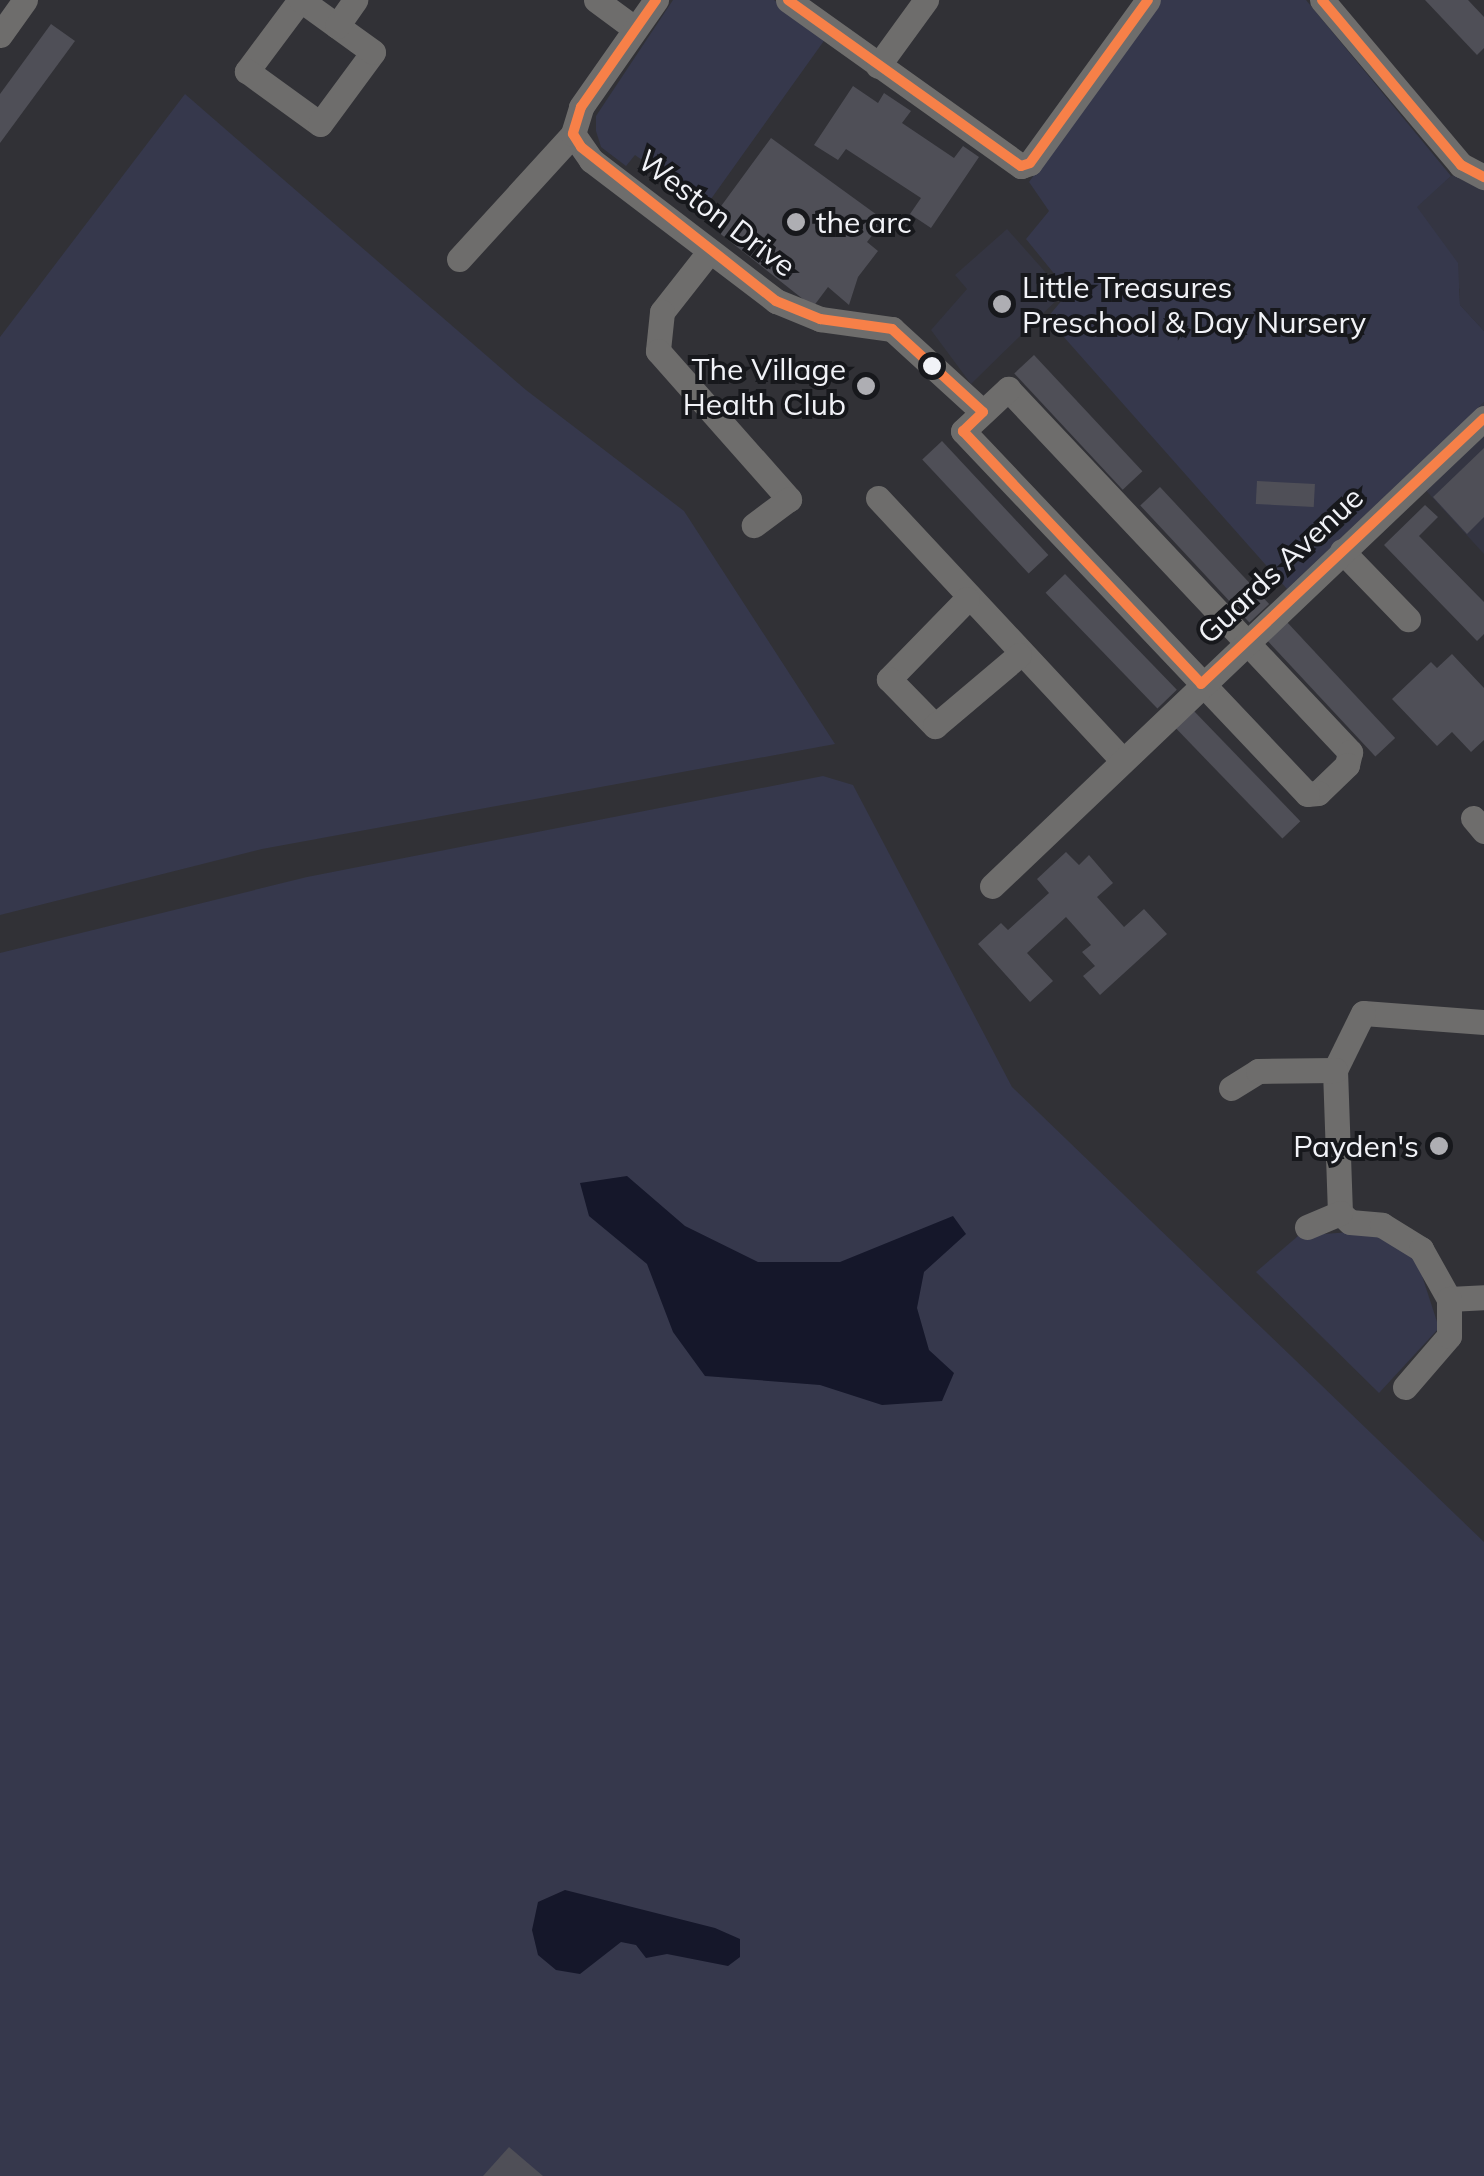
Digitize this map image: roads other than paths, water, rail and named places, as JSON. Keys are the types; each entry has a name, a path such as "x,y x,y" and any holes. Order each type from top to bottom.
{"street":[{"path":"0,35 25,0"},
{"path":"301,0 336,26 372,52 320,124 247,71 301,0"},
{"path":"336,26 355,0"},
{"path":"596,0 634,28"},
{"path":"459,259 574,134 581,107 656,0"},
{"path":"788,0 1021,166 1030,163 1148,0"},
{"path":"878,66 926,0"},
{"path":"1322,0 1462,165 1484,177"},
{"name":"Weston Drive","path":"574,134 592,160 776,301 820,319 892,328 983,412"},
{"path":"709,252 662,312 658,352 788,499 754,525"},
{"path":"1008,389 1350,752 1335,778 1307,794 1201,684 963,430 983,412 1008,389"},
{"name":"Guards Avenue","path":"992,886 1244,642 1484,418"},
{"path":"878,498 1018,655 1121,760"},
{"path":"1342,551 1408,619"},
{"path":"967,599 889,679 935,726 1018,655"},
{"path":"1406,1387 1449,1336 1448,1299 1421,1249 1382,1225 1350,1222 1340,1214 1334,1070 1364,1013 1484,1022"},
{"path":"1230,1088 1258,1071 1334,1070"},
{"path":"1307,1227 1340,1214"},
{"path":"1448,1299 1484,1297"}],"place":[{"name":"the arc","path":"796,222"},
{"name":"Little Treasures Preschool & Day Nursery","path":"1002,304"},
{"name":"The Village Health Club","path":"866,386"},
{"name":"Payden's","path":"1439,1146"}]}
